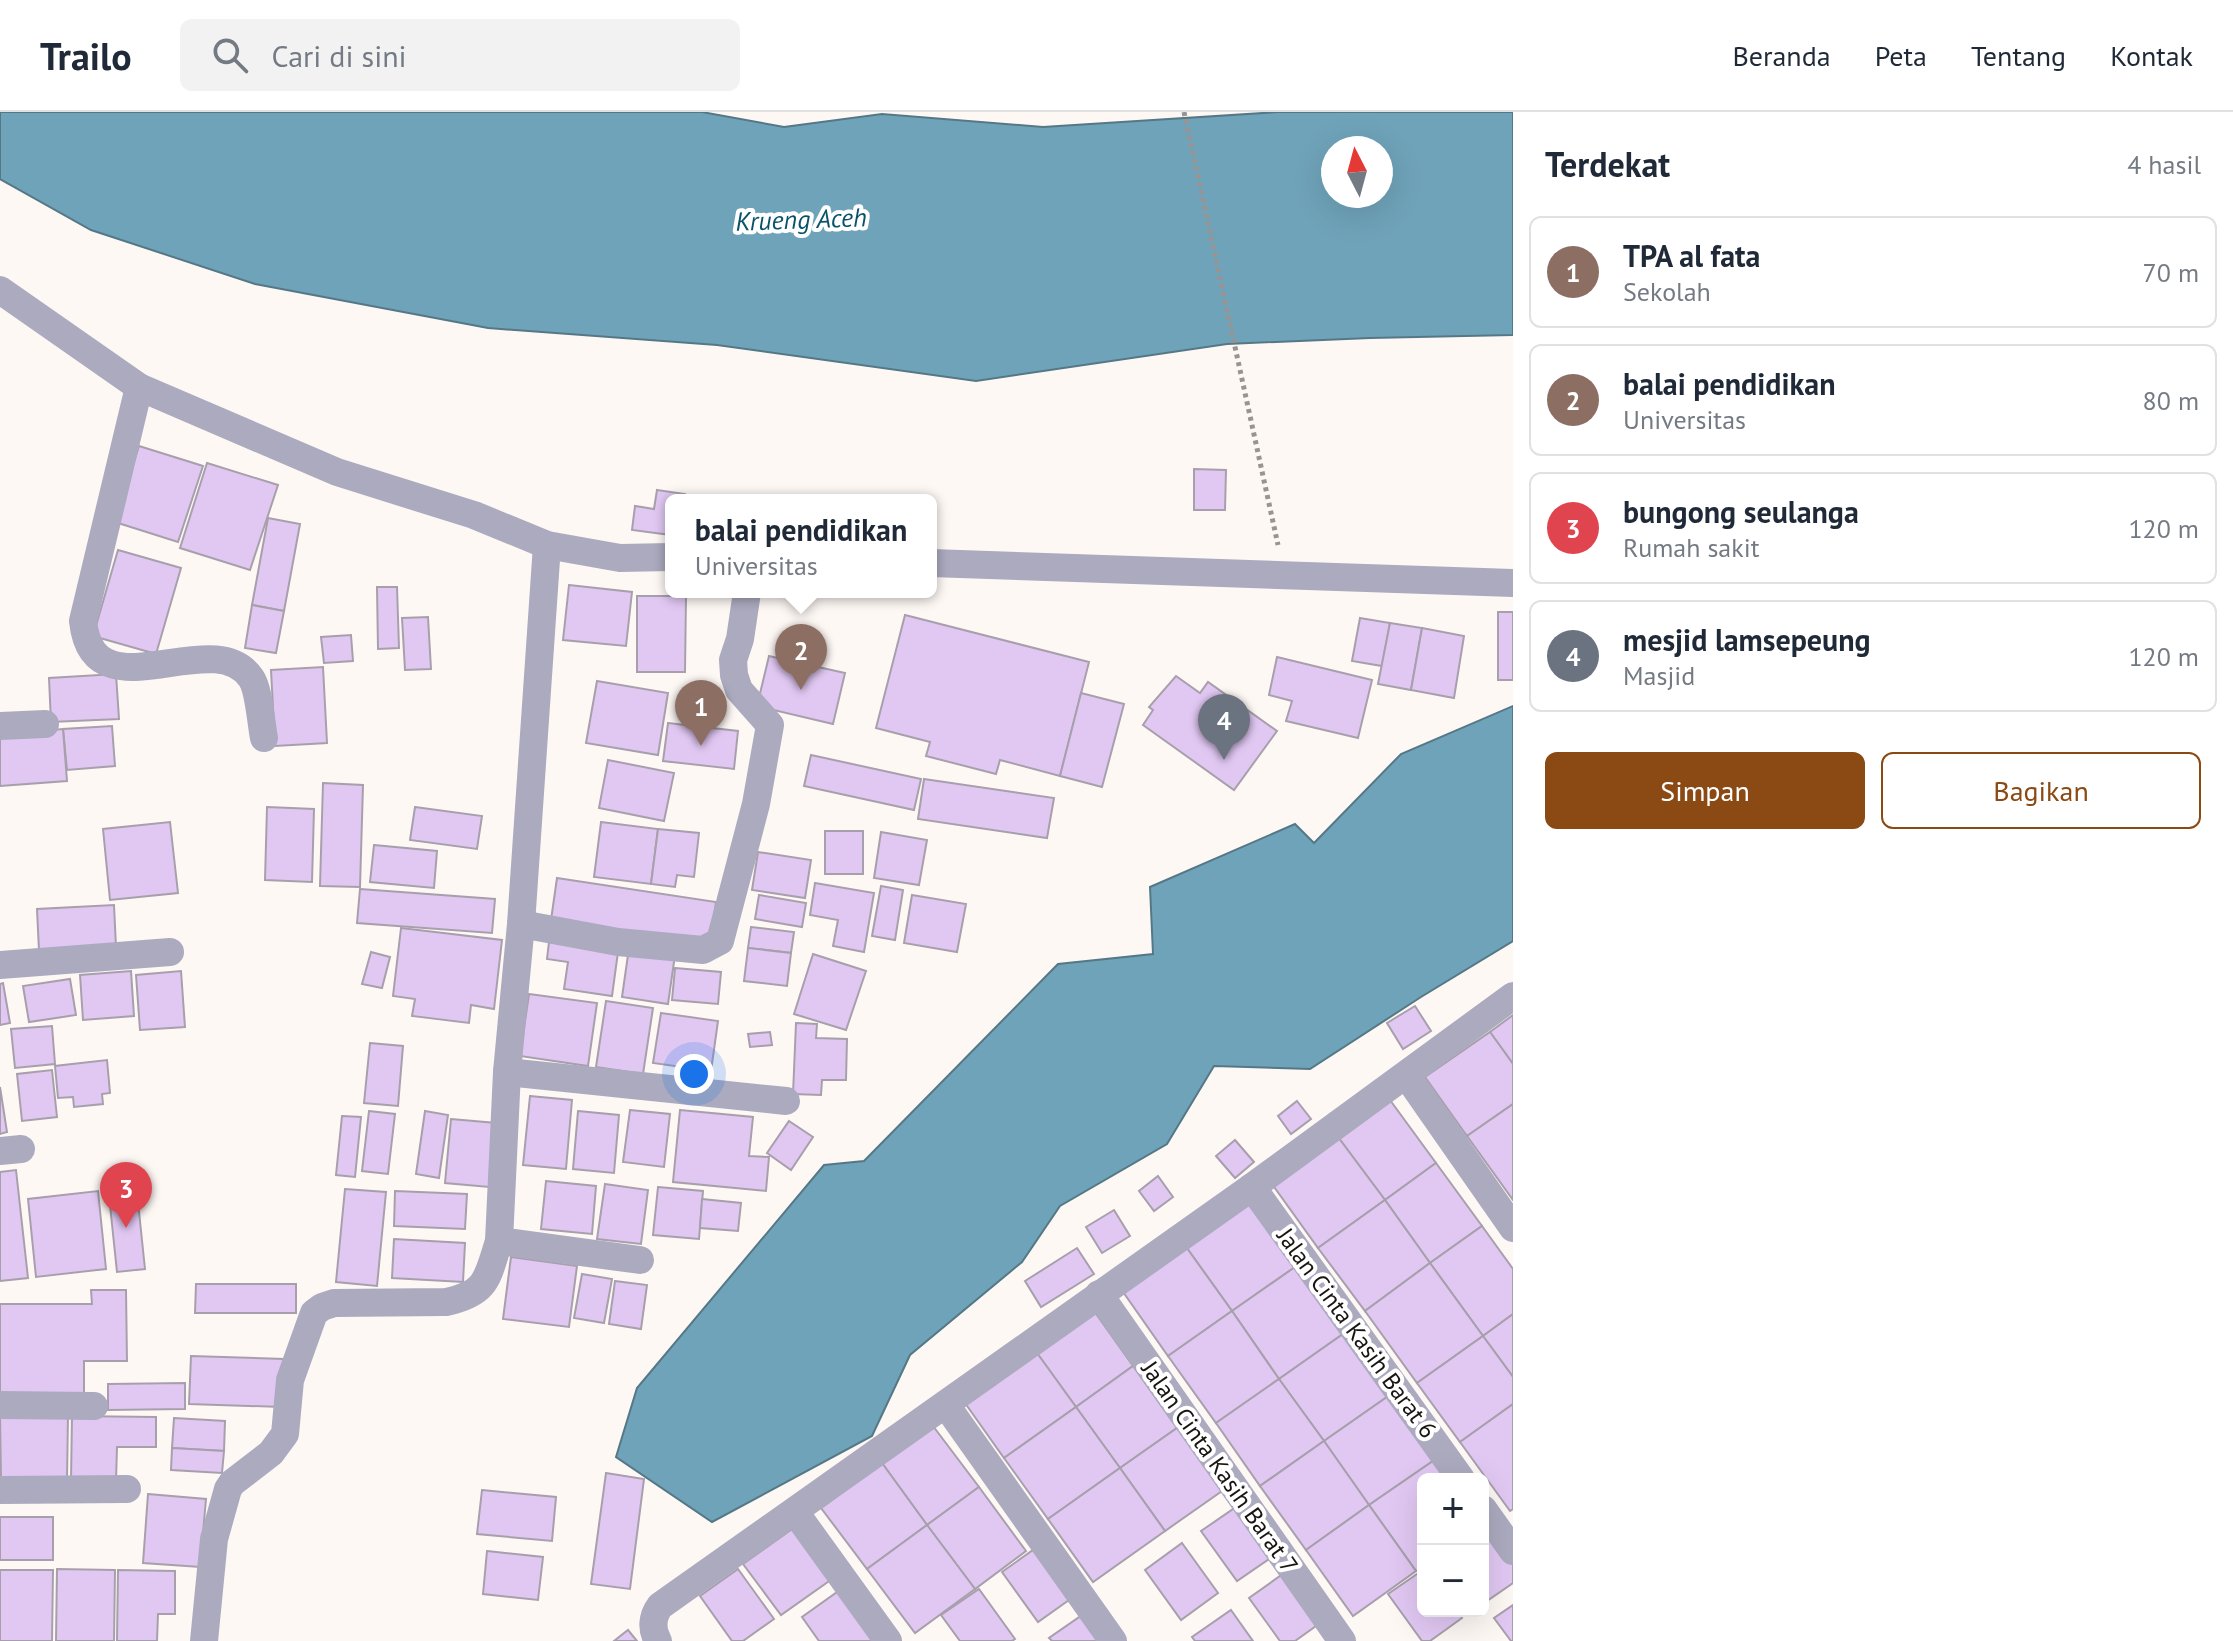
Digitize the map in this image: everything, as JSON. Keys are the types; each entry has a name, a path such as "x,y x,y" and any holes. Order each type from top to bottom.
{"street":[{"path":"0,290 139,387 337,472 474,515 547,545 620,558 665,557"},
{"path":"139,387 83,621 85,642 102,660 120,667 211,660 235,663 252,679 264,738"},
{"path":"204,1641 214,1539 228,1489 276,1449 285,1434 290,1380 314,1313 334,1303 446,1302 477,1293 486,1283 499,1241 507,1072 521,924 547,545"},
{"path":"937,563 1513,583"},
{"path":"521,924 618,942 703,950 720,941 756,804 770,725 739,690 734,675 733,660 740,639 746,598"},
{"path":"0,726 45,724"},
{"path":"0,965 170,952"},
{"path":"658,1640 653,1631 654,1613 660,1606 1252,1187 1513,996"},
{"path":"507,1072 786,1101"},
{"path":"1407,1076 1513,1228"},
{"name":"Jalan Cinta Kasih Barat 6","path":"1252,1187 1457,1473"},
{"path":"499,1241 640,1260"},
{"name":"Jalan Cinta Kasih Barat 7","path":"1099,1294 1342,1641"},
{"path":"0,1405 94,1406"},
{"path":"946,1405 1113,1641"},
{"path":"0,1490 127,1489"},
{"path":"795,1512 888,1641"},
{"path":"1489,1517 1513,1551"}],"path":[{"path":"1184,112 1273,516"}],"water":[{"name":"Krueng Aceh","path":"0,112 702,112 784,127 882,114 1043,127 1278,112 1513,112 1513,335 1227,344 976,381 717,345 488,328 255,284 91,230 0,179"},
{"path":"1513,706 1513,941 1310,1069 1214,1066 1167,1144 1060,1206 1022,1262 910,1355 872,1436 712,1522 616,1457 637,1388 824,1165 864,1161 1058,964 1153,954 1150,887 1295,824 1314,843 1401,754"}],"building":[{"path":"139,446 203,466 178,542 115,522"},
{"path":"207,463 278,485 250,570 180,548"},
{"path":"1194,469 1226,470 1225,510 1194,510"},
{"path":"657,490 685,494 665,494 665,534 632,530 635,506 654,509"},
{"path":"268,518 300,524 284,611 252,605"},
{"path":"118,550 181,568 156,654 93,636"},
{"path":"569,585 632,592 626,646 563,640"},
{"path":"377,587 397,587 399,648 378,649"},
{"path":"637,596 686,598 685,672 637,672"},
{"path":"252,605 284,611 276,653 245,648"},
{"path":"1498,612 1513,612 1513,680 1498,680"},
{"path":"905,615 1089,662 1060,776 1000,760 996,774 926,756 930,742 876,728"},
{"path":"428,617 431,669 405,670 402,618"},
{"path":"1360,618 1390,623 1382,666 1352,661"},
{"path":"1390,623 1422,628 1411,690 1378,684"},
{"path":"1422,628 1464,636 1454,698 1411,690"},
{"path":"351,635 353,661 324,663 321,637"},
{"path":"769,656 845,673 833,724 757,706"},
{"path":"1277,657 1372,680 1358,738 1286,721 1292,701 1269,695"},
{"path":"323,667 327,743 275,746 271,670"},
{"path":"116,674 119,719 51,722 49,678"},
{"path":"1176,676 1200,693 1208,682 1277,731 1234,790 1143,725 1153,710 1149,707"},
{"path":"597,681 668,693 658,755 586,743"},
{"path":"1081,693 1124,704 1102,787 1060,776"},
{"path":"668,723 738,731 734,769 663,761"},
{"path":"112,726 115,766 67,770 63,729"},
{"path":"63,729 67,781 0,786 0,734"},
{"path":"811,755 921,779 914,810 804,786"},
{"path":"608,760 674,773 664,821 599,808"},
{"path":"924,779 1054,798 1047,838 918,819"},
{"path":"323,783 363,785 360,887 320,886"},
{"path":"267,807 314,809 312,882 265,880"},
{"path":"415,807 482,816 477,849 410,840"},
{"path":"170,822 178,893 110,900 103,829"},
{"path":"601,822 658,829 651,884 594,877"},
{"path":"658,829 699,833 694,877 677,875 675,887 651,884"},
{"path":"825,831 863,831 863,874 825,874"},
{"path":"881,832 927,840 919,885 874,878"},
{"path":"374,845 437,851 434,888 370,882"},
{"path":"758,852 811,860 805,898 752,890"},
{"path":"557,878 716,902 710,944 551,920"},
{"path":"815,883 874,893 864,952 833,946 838,920 810,915"},
{"path":"881,886 903,890 895,940 872,936"},
{"path":"360,889 495,899 492,933 357,923"},
{"path":"759,895 806,903 802,927 755,919"},
{"path":"912,895 966,904 957,952 904,943"},
{"path":"114,905 116,947 39,951 37,909"},
{"path":"751,927 794,932 791,953 748,948"},
{"path":"401,928 502,940 494,1009 471,1005 469,1023 412,1016 415,999 393,996"},
{"path":"549,942 618,952 612,996 564,989 568,962 547,959"},
{"path":"629,948 675,955 668,1004 622,997"},
{"path":"748,948 791,953 787,986 744,981"},
{"path":"371,952 390,957 382,988 362,984"},
{"path":"813,954 866,971 846,1030 794,1014"},
{"path":"675,968 721,972 718,1004 672,1000"},
{"path":"131,971 134,1016 83,1020 80,975"},
{"path":"181,971 185,1027 140,1030 136,975"},
{"path":"70,979 76,1015 29,1022 23,986"},
{"path":"3,983 10,1023 0,1025 0,984"},
{"path":"529,994 597,1003 588,1066 520,1056"},
{"path":"606,1001 653,1008 643,1074 596,1067"},
{"path":"1415,1006 1431,1031 1403,1049 1387,1023"},
{"path":"661,1013 718,1021 711,1071 653,1063"},
{"path":"1513,1015 1513,1064 1490,1032"},
{"path":"796,1023 817,1024 816,1038 847,1039 846,1080 822,1080 821,1095 793,1094"},
{"path":"52,1026 55,1064 15,1068 11,1029"},
{"path":"770,1032 772,1045 750,1047 748,1034"},
{"path":"1490,1032 1513,1064 1513,1104 1467,1136 1425,1077"},
{"path":"370,1043 403,1046 398,1106 364,1103"},
{"path":"107,1060 110,1093 102,1094 103,1104 74,1107 73,1097 58,1098 55,1066"},
{"path":"52,1070 57,1117 22,1121 17,1074"},
{"path":"0,1087 7,1132 0,1134"},
{"path":"530,1096 572,1100 566,1169 523,1165"},
{"path":"1390,1100 1436,1163 1385,1200 1338,1137"},
{"path":"1297,1101 1311,1119 1291,1134 1278,1116"},
{"path":"1513,1104 1513,1200 1467,1136"},
{"path":"630,1110 670,1114 664,1167 623,1162"},
{"path":"680,1110 753,1117 749,1156 769,1157 766,1191 673,1182"},
{"path":"369,1111 395,1114 388,1174 362,1171"},
{"path":"425,1111 448,1115 439,1178 416,1174"},
{"path":"578,1111 619,1115 614,1173 573,1169"},
{"path":"342,1116 361,1117 355,1177 336,1175"},
{"path":"451,1119 496,1123 489,1187 445,1183"},
{"path":"789,1121 813,1137 791,1170 767,1153"},
{"path":"1338,1137 1385,1200 1318,1248 1272,1184"},
{"path":"1235,1140 1254,1162 1235,1178 1216,1156"},
{"path":"1436,1163 1482,1226 1430,1263 1385,1200"},
{"path":"16,1170 28,1278 0,1281 0,1172"},
{"path":"1158,1176 1173,1197 1154,1211 1139,1191"},
{"path":"546,1181 596,1186 592,1234 541,1229"},
{"path":"136,1183 145,1269 117,1272 108,1186"},
{"path":"605,1184 648,1190 641,1244 597,1239"},
{"path":"658,1187 703,1191 699,1239 653,1235"},
{"path":"345,1189 386,1192 377,1286 336,1282"},
{"path":"98,1191 106,1269 36,1277 28,1199"},
{"path":"395,1191 467,1194 465,1229 394,1226"},
{"path":"702,1199 741,1203 738,1231 700,1228"},
{"path":"1248,1200 1295,1267 1232,1311 1184,1244"},
{"path":"1385,1200 1430,1263 1365,1311 1318,1248"},
{"path":"1114,1210 1130,1236 1102,1253 1086,1227"},
{"path":"1482,1226 1513,1269 1513,1314 1483,1336 1430,1263"},
{"path":"394,1239 465,1243 463,1282 392,1278"},
{"path":"1184,1244 1232,1311 1168,1356 1121,1289"},
{"path":"1077,1248 1094,1274 1041,1307 1025,1281"},
{"path":"511,1257 577,1266 569,1327 503,1319"},
{"path":"1430,1263 1483,1336 1417,1383 1365,1311"},
{"path":"1295,1267 1343,1334 1279,1379 1232,1311"},
{"path":"582,1274 612,1279 604,1323 574,1318"},
{"path":"615,1281 647,1285 641,1329 609,1324"},
{"path":"196,1284 296,1284 296,1313 195,1313"},
{"path":"91,1290 126,1290 127,1361 84,1361 84,1398 0,1398 0,1304 92,1304"},
{"path":"1094,1311 1133,1366 1076,1407 1037,1353"},
{"path":"1232,1311 1279,1379 1216,1423 1168,1356"},
{"path":"1513,1314 1513,1377 1483,1336"},
{"path":"1343,1334 1387,1397 1324,1441 1279,1379"},
{"path":"1483,1336 1513,1377 1513,1404 1460,1442 1417,1383"},
{"path":"1037,1353 1076,1407 1004,1458 965,1403"},
{"path":"191,1356 284,1359 282,1407 189,1404"},
{"path":"1133,1366 1177,1428 1120,1468 1076,1407"},
{"path":"1279,1379 1324,1441 1260,1486 1216,1423"},
{"path":"185,1383 185,1409 108,1410 108,1384"},
{"path":"1387,1397 1433,1461 1369,1505 1324,1441"},
{"path":"1513,1404 1513,1509 1510,1511 1489,1482 1489,1473 1482,1473 1460,1442"},
{"path":"1076,1407 1120,1468 1048,1519 1004,1458"},
{"path":"0,1414 68,1415 67,1479 1,1479"},
{"path":"72,1416 156,1417 156,1447 117,1447 116,1481 71,1480"},
{"path":"174,1418 225,1421 224,1451 172,1448"},
{"path":"933,1426 979,1487 927,1525 882,1463"},
{"path":"1177,1428 1222,1491 1165,1531 1120,1468"},
{"path":"1324,1441 1369,1505 1306,1550 1260,1486"},
{"path":"172,1448 224,1451 222,1473 171,1470"},
{"path":"1433,1461 1441,1473 1417,1473 1417,1570 1416,1571 1369,1505"},
{"path":"882,1463 927,1525 867,1569 821,1508"},
{"path":"1120,1468 1165,1531 1093,1582 1048,1519"},
{"path":"606,1473 644,1479 630,1589 591,1584"},
{"path":"979,1487 1026,1551 975,1589 927,1525"},
{"path":"482,1490 556,1497 552,1541 477,1534"},
{"path":"148,1494 206,1499 200,1567 143,1563"},
{"path":"1239,1505 1275,1555 1237,1581 1201,1531"},
{"path":"1369,1505 1416,1571 1353,1616 1306,1550"},
{"path":"0,1517 53,1517 53,1560 0,1560"},
{"path":"927,1525 975,1589 915,1633 867,1569"},
{"path":"795,1527 832,1579 781,1615 743,1564"},
{"path":"1489,1535 1513,1565 1513,1583 1489,1600"},
{"path":"1182,1543 1218,1593 1181,1620 1145,1570"},
{"path":"1040,1545 1076,1595 1038,1622 1002,1572"},
{"path":"487,1551 543,1557 538,1600 483,1594"},
{"path":"57,1569 115,1570 114,1641 56,1641"},
{"path":"738,1569 774,1619 743,1641 732,1641 700,1596"},
{"path":"0,1570 53,1570 52,1641 0,1641"},
{"path":"118,1570 175,1571 175,1614 158,1614 157,1641 117,1641"},
{"path":"1287,1571 1323,1621 1295,1641 1280,1641 1249,1598"},
{"path":"1417,1574 1417,1617 1462,1618 1430,1641 1422,1641 1388,1594"},
{"path":"979,1589 1015,1639 960,1641 941,1615"},
{"path":"840,1590 875,1641 819,1641 802,1617"},
{"path":"1513,1605 1513,1641 1511,1641 1494,1618"},
{"path":"1231,1610 1253,1641 1195,1641 1192,1637"},
{"path":"1088,1611 1109,1641 1052,1641 1049,1638"},
{"path":"628,1630 637,1641 614,1641"}],"place":[{"name":"balai pendidikan","path":"801,690"},
{"name":"TPA al fata","path":"701,746"},
{"name":"mesjid lamsepeung","path":"1224,760"},
{"name":"bungong seulanga","path":"126,1228"}]}
